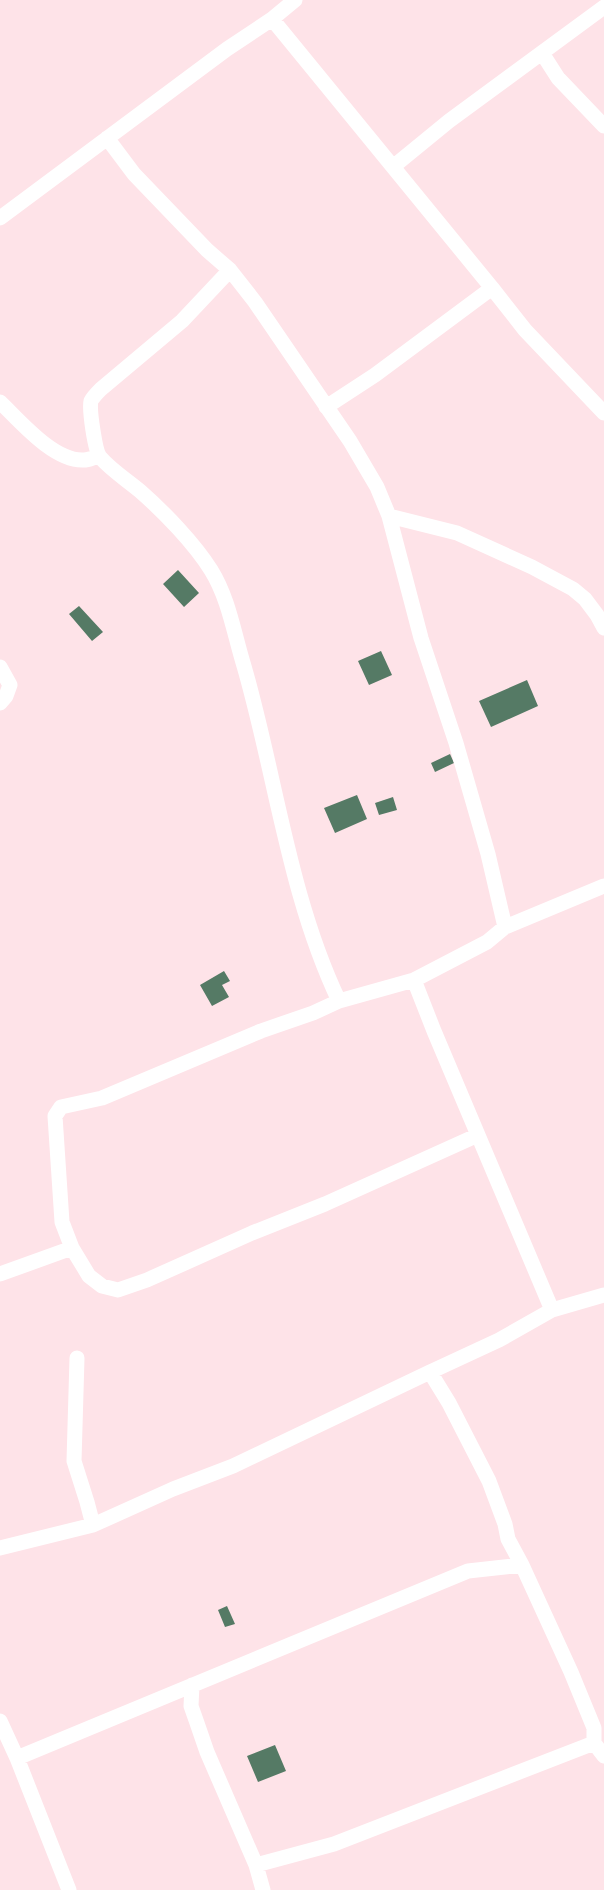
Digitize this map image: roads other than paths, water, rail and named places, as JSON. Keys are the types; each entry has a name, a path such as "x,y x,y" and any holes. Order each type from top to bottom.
{"street":[{"path":"0,218 227,49 272,19 295,0"},
{"path":"394,166 449,121 604,7"},
{"path":"272,19 394,166 525,330 604,413"},
{"path":"542,53 558,78 604,126"},
{"path":"107,138 134,174 207,250 230,270 255,302 293,356 309,384 350,441 372,480 389,516 420,638 456,743 488,854 505,927"},
{"path":"230,270 182,321 100,389 92,401 92,417 99,456 152,502 177,527 211,570 230,611 238,648 259,718 299,893 323,968 339,1000"},
{"path":"326,407 375,375 492,288"},
{"path":"0,402 36,436 60,453 73,460 86,460 99,456"},
{"path":"389,516 457,533 540,571 573,589 585,598 604,628"},
{"path":"0,667 10,685 6,696 0,704"},
{"path":"478,1135 325,1204 252,1233 147,1280 118,1290 102,1286 89,1276 72,1248 62,1222 55,1116 62,1107 102,1098 261,1031 313,1013 339,1000 414,980 487,942 505,927 604,886"},
{"path":"414,980 552,1310"},
{"path":"0,1274 72,1248"},
{"path":"0,1548 93,1525 173,1489 234,1466 499,1340 552,1310 604,1295"},
{"path":"77,1358 74,1460 88,1502 93,1525"},
{"path":"430,1372 449,1403 489,1481 505,1524 508,1539 522,1565 571,1672 594,1728 594,1743 604,1756"},
{"path":"17,1758 468,1571 522,1565"},
{"path":"192,1684 191,1706 206,1752 256,1865 263,1890"},
{"path":"174,1694 191,1706"},
{"path":"0,1721 17,1758 69,1890"},
{"path":"256,1865 334,1844 594,1743"}]}
